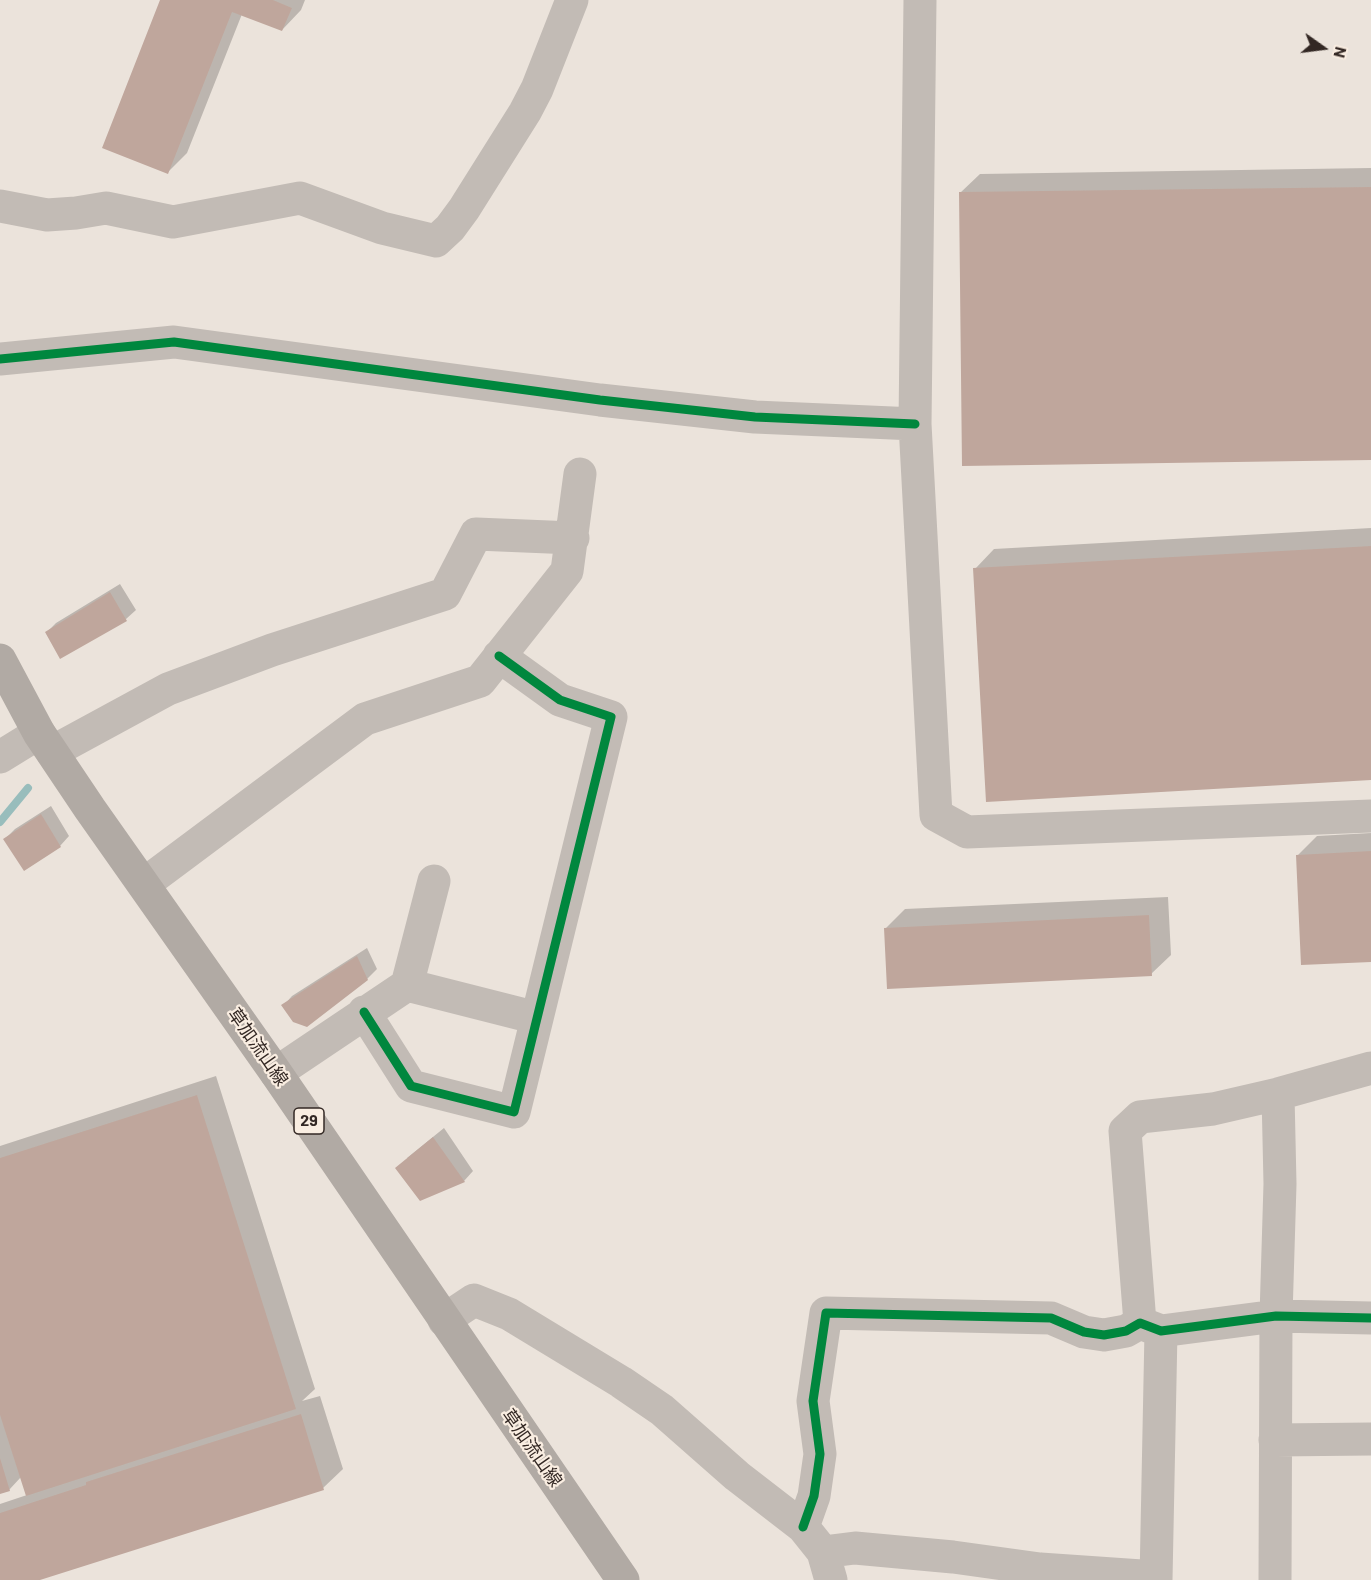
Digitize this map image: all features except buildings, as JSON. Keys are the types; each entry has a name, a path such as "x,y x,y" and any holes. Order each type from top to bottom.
{"main road":[{"name":"草加流山線","path":"0,660 46,742 276,1072 623,1580"}],"street":[{"path":"0,206 46,215 106,208 174,222 300,198 382,228 436,241 450,228 464,209 525,112 572,0"},
{"path":"920,0 915,424 936,815 967,832 1371,816"},
{"path":"0,359 174,342 612,402 755,417 915,424"},
{"path":"144,884 365,719 480,681 567,571 580,474"},
{"path":"0,757 46,742 168,689 272,650 445,594 476,534 573,538"},
{"path":"364,1012 411,1086 514,1112 611,717 560,700 499,656"},
{"path":"276,1072 407,985 434,881"},
{"path":"407,985 537,1018"},
{"path":"444,1320 474,1300 509,1314 621,1382 662,1410 737,1476 803,1527 827,1566 855,1548 953,1557 1040,1569 1156,1578 1151,1327 1125,1131 1140,1117 1213,1109 1278,1094 1371,1068"},
{"path":"1275,1580 1276,1316 1280,1184 1278,1094"},
{"path":"803,1527 814,1496 820,1454 813,1401 826,1313 1051,1318 1084,1332 1104,1335 1151,1327 1276,1316 1371,1318"},
{"path":"1275,1440 1371,1439"}],"waterway":[{"path":"0,822 28,788"}],"cycle path":[{"path":"0,359 174,342 600,400 755,417 915,424"},
{"path":"364,1012 411,1086 514,1112 611,717 560,700 499,656"},
{"path":"803,1527 814,1496 820,1454 813,1401 826,1313 1051,1318 1084,1332 1104,1335 1126,1331 1140,1323 1161,1331 1276,1316 1371,1318"}]}
